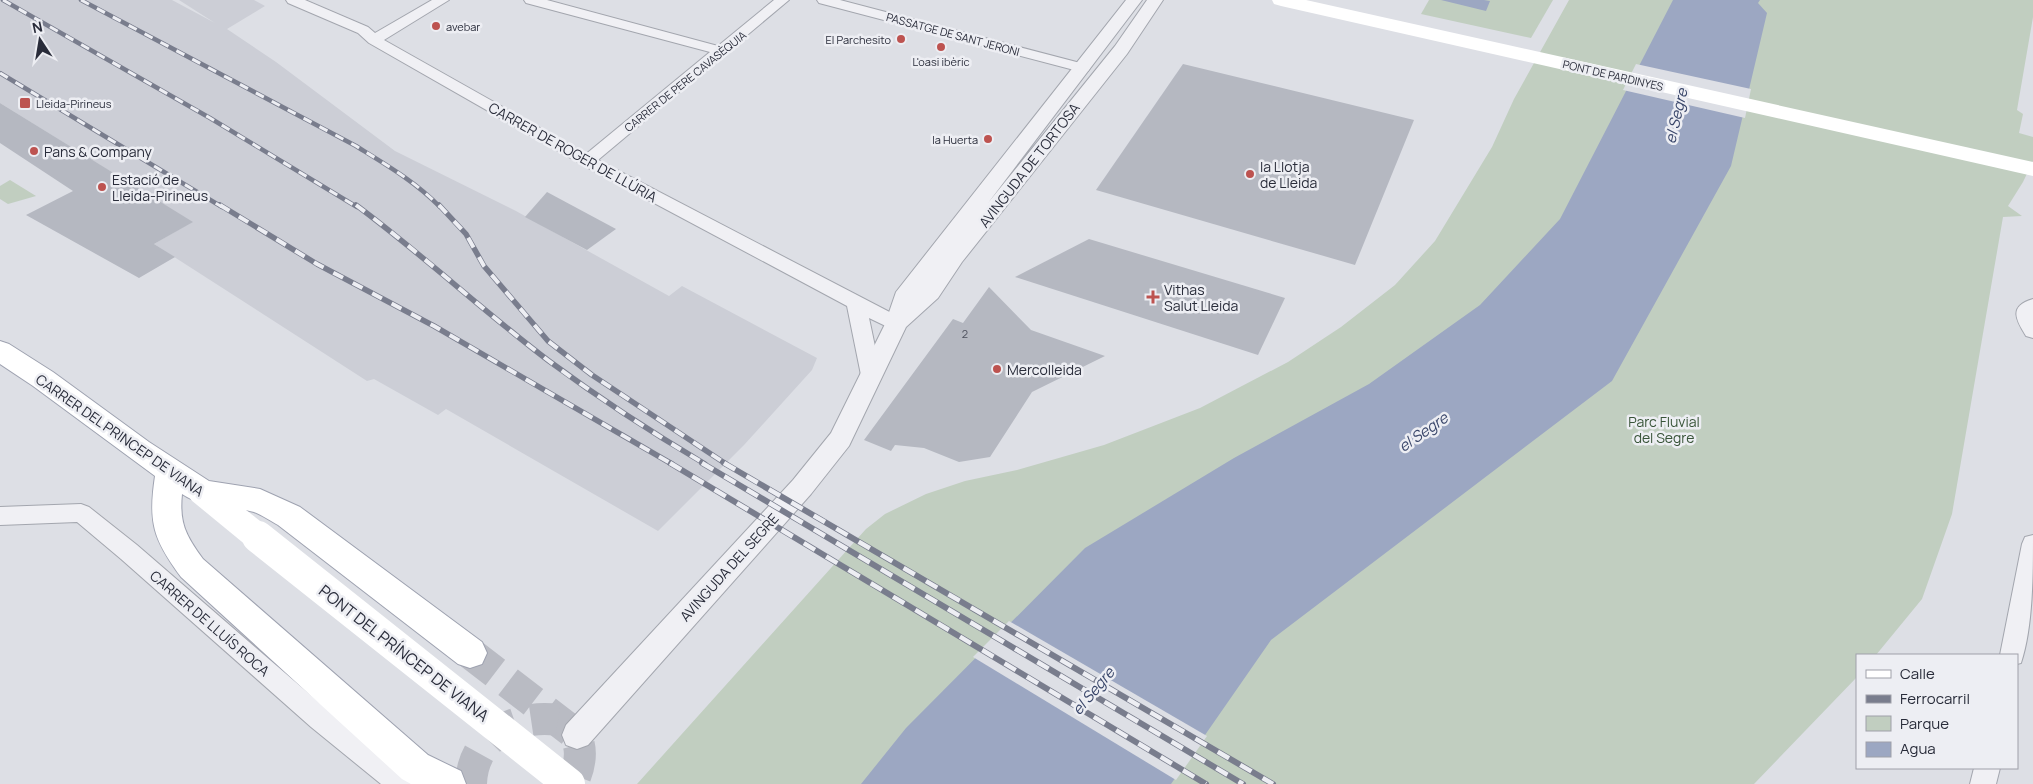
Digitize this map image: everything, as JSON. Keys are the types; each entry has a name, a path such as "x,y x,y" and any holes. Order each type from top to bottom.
{"main road":[{"name":"PONT DE PARDINYES","path":"1281,0 2033,170"},
{"name":"CARRER DEL PRINCEP DE VIANA","path":"0,351 43,379 170,472 202,492 238,521"},
{"path":"170,472 166,497 167,530 173,543 192,568 415,767 448,784"},
{"path":"202,492 260,501 289,516 470,653"},
{"name":"PONT DEL PRÍNCEP DE VIANA","path":"238,521 569,784"}],"street":[{"name":"CARRER DE ROGER DE LLÚRIA","path":"293,0 363,30 374,40 587,161 896,324"},
{"path":"374,40 442,0"},
{"path":"531,0 721,51"},
{"name":"CARRER DE PERE CAVASÈQUIA","path":"587,161 782,0"},
{"name":"PASSATGE DE SANT JERONI","path":"824,0 1083,68"},
{"name":"AVINGUDA DE TORTOSA","path":"868,381 896,324 904,297 1134,0"},
{"name":"AVINGUDA DE TORTOSA","path":"896,324 930,293 955,257 1121,50 1155,0"},
{"path":"855,302 862,326 868,381"},
{"path":"2033,305 2025,312 2025,319 2033,331"},
{"name":"AVINGUDA DEL SEGRE","path":"577,735 802,487 840,439 868,381"},
{"name":"CARRER DE LLUÍS ROCA","path":"0,516 81,513 129,552 320,719 402,784"},
{"path":"2012,654 2033,544"},
{"path":"1983,784 1987,769"}],"shaded area":[{"path":"0,0 172,0 215,23 179,0 254,0 265,6 227,29 276,62 395,151 516,211 669,296 682,286 817,358 812,370 744,445 658,531 446,409 438,415 374,379 367,381 154,244 192,222 0,103"}],"green space":[{"path":"1429,0 1553,0 1531,38 1421,14"},
{"name":"Parc Fluvial del Segre","path":"1569,0 2033,0 2033,17 2017,110 2023,114 2019,133 2033,137 2033,161 2008,206 2022,216 2003,217 1952,514 1922,599 1877,654 1856,654 1856,678 1754,784 637,784 866,529 885,514 926,494 965,481 1017,470 1104,445 1200,408 1288,362 1341,327 1395,285 1435,241 1492,147 1514,99"},
{"path":"10,180 36,196 8,204 0,199 0,186"}],"water":[{"path":"1441,0 1484,0 1490,1 1486,11"},
{"name":"el Segre","path":"1673,0 1760,0 1758,3 1767,13 1731,166 1612,381 1271,640 1171,784 861,784 906,728 1085,548 1234,458 1369,384 1480,305 1560,219"}],"pier":[{"path":"1636,64 1751,89 1745,118 1623,90"},
{"path":"1009,621 1207,736 1176,780 973,657"}],"building":[{"name":"la Llotja de Lleida","path":"1183,64 1414,120 1355,265 1096,190"},
{"name":"Estació de Lleida-Pirineus","path":"0,103 193,222 154,244 175,257 139,278 26,215 73,191 0,143"},
{"path":"547,192 616,229 587,250 525,217"},
{"name":"Vithas Salut Lleida","path":"1089,239 1285,298 1258,355 1015,277"},
{"name":"Mercolleida","path":"989,287 1031,330 1105,356 1032,392 990,457 959,462 924,448 895,445 891,451 864,440 953,319 963,323"}],"tunnel":[{"path":"470,653 557,720"},
{"path":"471,784 473,768 479,753 499,732 512,725 526,721 557,720"},
{"path":"557,720 574,733 579,746 580,758 572,784"}],"railway":[{"path":"3,0 210,118 357,207"},
{"path":"81,0 356,146 411,181 440,207"},
{"path":"0,73 222,207"},
{"path":"220,205 317,264 434,326 672,464"},
{"path":"356,205 549,361 665,440 705,464"},
{"path":"439,205 466,234 484,266 548,341 592,375 726,464"},
{"path":"670,463 1206,784"},
{"path":"702,463 1243,784"},
{"path":"724,463 1273,784"}],"place":[{"name":"avebar","path":"436,26"},
{"name":"El Parchesito","path":"901,39"},
{"name":"L'oasi ibèric","path":"941,47"},
{"name":"Lleida-Pirineus","path":"25,103"},
{"name":"la Huerta","path":"988,139"},
{"name":"Pans & Company","path":"34,151"},
{"name":"la Llotja de Lleida","path":"1250,174"},
{"name":"Estació de Lleida-Pirineus","path":"102,187"},
{"name":"Vithas Salut Lleida","path":"1153,297"},
{"name":"Mercolleida","path":"997,369"}]}
